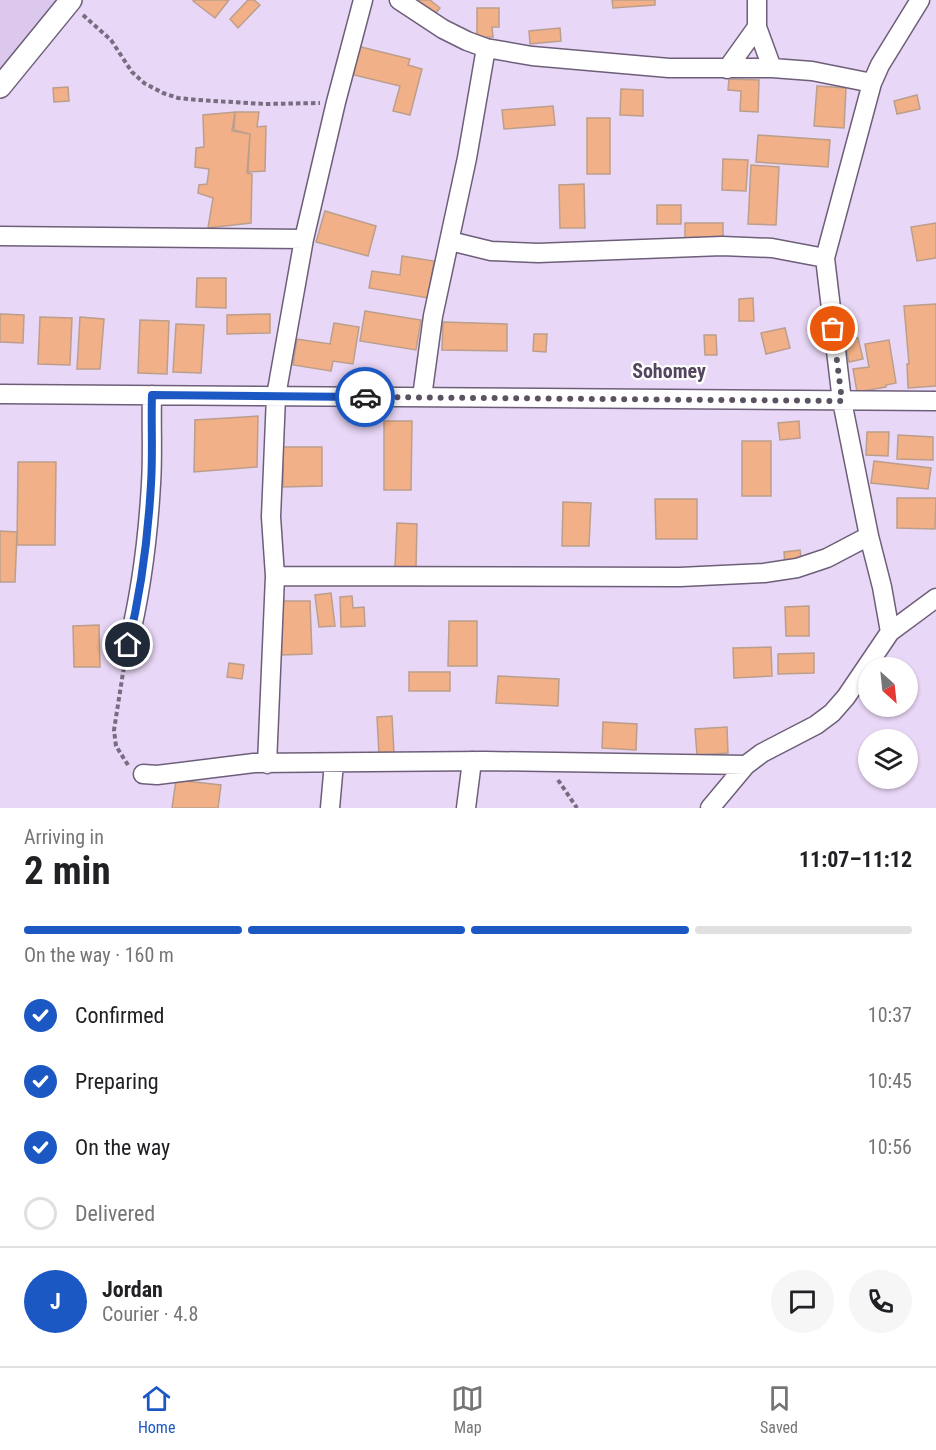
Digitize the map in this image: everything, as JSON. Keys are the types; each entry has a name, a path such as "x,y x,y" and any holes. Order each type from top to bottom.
{"street":[{"path":"267,764 275,576 271,508 276,396 304,239 363,0"},
{"path":"399,0 443,29 486,48 532,56 669,68 772,68 836,74 872,83"},
{"path":"758,0 757,27 772,68"},
{"path":"890,632 842,401 825,258 872,83 880,65 920,0"},
{"path":"0,87 69,3"},
{"path":"727,69 757,27"},
{"path":"422,397 433,316 471,138 486,48"},
{"path":"0,236 304,239"},
{"path":"450,241 491,251 538,253 722,246 772,248 825,258"},
{"path":"0,394 936,401"},
{"path":"128,645 136,610 148,521 152,395"},
{"path":"275,576 680,577 764,573 797,568 827,558 869,536"},
{"path":"710,808 746,765 762,753 816,725 832,714 890,632 936,598"},
{"path":"143,774 157,775 254,764 472,761 746,765"},
{"path":"466,808 472,761"},
{"path":"330,808 334,763"}],"path":[{"path":"69,3 111,40 132,72 144,83 163,93 178,98 265,104 336,102"},
{"path":"128,645 114,730 116,746 123,758 131,769 143,774"},
{"path":"547,762 577,808"}],"shaded area":[{"path":"0,0 60,0 0,71"}],"building":[{"path":"194,0 229,0 215,18"},
{"path":"248,0 254,0 260,5 238,28 230,19"},
{"path":"413,0 430,0 440,8 433,16"},
{"path":"612,0 655,0 655,5 613,8"},
{"path":"477,8 499,8 499,27 492,27 493,37 477,37"},
{"path":"560,28 561,41 530,44 529,31"},
{"path":"353,45 410,59 408,65 422,69 410,115 393,111 400,86 346,73"},
{"path":"729,79 759,80 758,112 740,111 741,91 728,90"},
{"path":"817,86 846,88 844,128 814,126"},
{"path":"68,87 69,101 54,102 53,88"},
{"path":"621,89 643,90 643,116 620,115"},
{"path":"917,95 920,109 897,114 894,101"},
{"path":"553,106 555,125 504,129 502,110"},
{"path":"235,112 259,112 257,127 266,126 265,171 248,172 250,134 234,130"},
{"path":"235,112 232,131 250,134 247,173 252,174 251,223 208,228 213,198 198,193 199,185 207,184 209,169 195,167 196,148 204,147 203,115"},
{"path":"587,118 610,118 610,174 587,174"},
{"path":"758,135 830,140 828,167 756,162"},
{"path":"723,159 748,160 746,191 722,190"},
{"path":"751,165 779,167 776,225 748,224"},
{"path":"584,184 585,228 560,228 559,185"},
{"path":"657,205 681,205 681,224 657,224"},
{"path":"325,211 376,226 368,256 316,242"},
{"path":"685,223 723,223 723,242 685,243"},
{"path":"936,223 936,258 917,261 911,227"},
{"path":"402,256 434,261 428,298 369,288 372,271 400,275"},
{"path":"197,278 226,278 226,308 196,307"},
{"path":"753,298 754,321 739,321 739,299"},
{"path":"936,304 936,386 908,388 907,364 909,364 904,306"},
{"path":"365,311 421,320 416,350 360,341"},
{"path":"0,314 24,315 23,343 0,342"},
{"path":"270,314 270,333 227,334 227,315"},
{"path":"40,317 72,318 70,365 38,364"},
{"path":"80,317 104,319 100,369 77,369"},
{"path":"140,320 169,321 167,374 138,373"},
{"path":"443,322 507,324 507,351 442,350"},
{"path":"334,323 359,327 353,364 333,361 331,371 293,365 297,339 330,344"},
{"path":"176,324 204,325 201,373 173,372"},
{"path":"785,328 790,348 766,354 761,333"},
{"path":"534,334 547,334 546,352 533,351"},
{"path":"704,335 716,335 717,355 705,355"},
{"path":"858,338 863,359 849,362 845,341"},
{"path":"889,340 896,383 857,392 853,369 869,367 865,344"},
{"path":"258,416 257,467 194,472 195,420"},
{"path":"384,421 412,421 411,490 384,490"},
{"path":"799,421 800,438 780,440 778,423"},
{"path":"867,432 889,432 888,456 866,455"},
{"path":"898,435 933,437 933,460 897,459"},
{"path":"742,441 771,441 771,496 742,496"},
{"path":"283,447 322,447 322,486 283,487"},
{"path":"874,461 931,468 928,489 871,483"},
{"path":"18,462 56,462 55,545 17,545"},
{"path":"897,498 936,498 935,529 897,528"},
{"path":"655,499 697,499 697,539 656,539"},
{"path":"563,502 591,503 589,546 562,546"},
{"path":"397,523 417,524 416,568 395,567"},
{"path":"0,531 17,532 15,582 0,582"},
{"path":"800,550 802,565 785,566 784,552"},
{"path":"331,593 335,626 319,627 315,595"},
{"path":"352,596 353,608 364,607 365,626 341,627 340,597"},
{"path":"279,601 310,601 312,654 280,655"},
{"path":"809,606 809,636 786,636 785,607"},
{"path":"449,621 477,621 477,666 448,666"},
{"path":"99,625 100,667 74,667 73,626"},
{"path":"771,647 772,676 734,678 733,648"},
{"path":"814,653 814,673 778,674 778,654"},
{"path":"229,663 244,665 242,679 227,677"},
{"path":"409,672 450,672 450,691 409,691"},
{"path":"498,676 559,679 558,706 496,703"},
{"path":"392,716 394,753 379,754 377,717"},
{"path":"603,722 637,724 636,750 602,748"},
{"path":"727,727 728,753 697,755 695,729"},
{"path":"176,780 221,785 218,808 172,808"}],"way so far":[{"path":"365,397 842,401 833,329"}],"district":[{"name":"Sohomey","path":"669,371"}],"route":[{"path":"128,645 138,599 148,521 152,456 152,395 365,397"}]}
